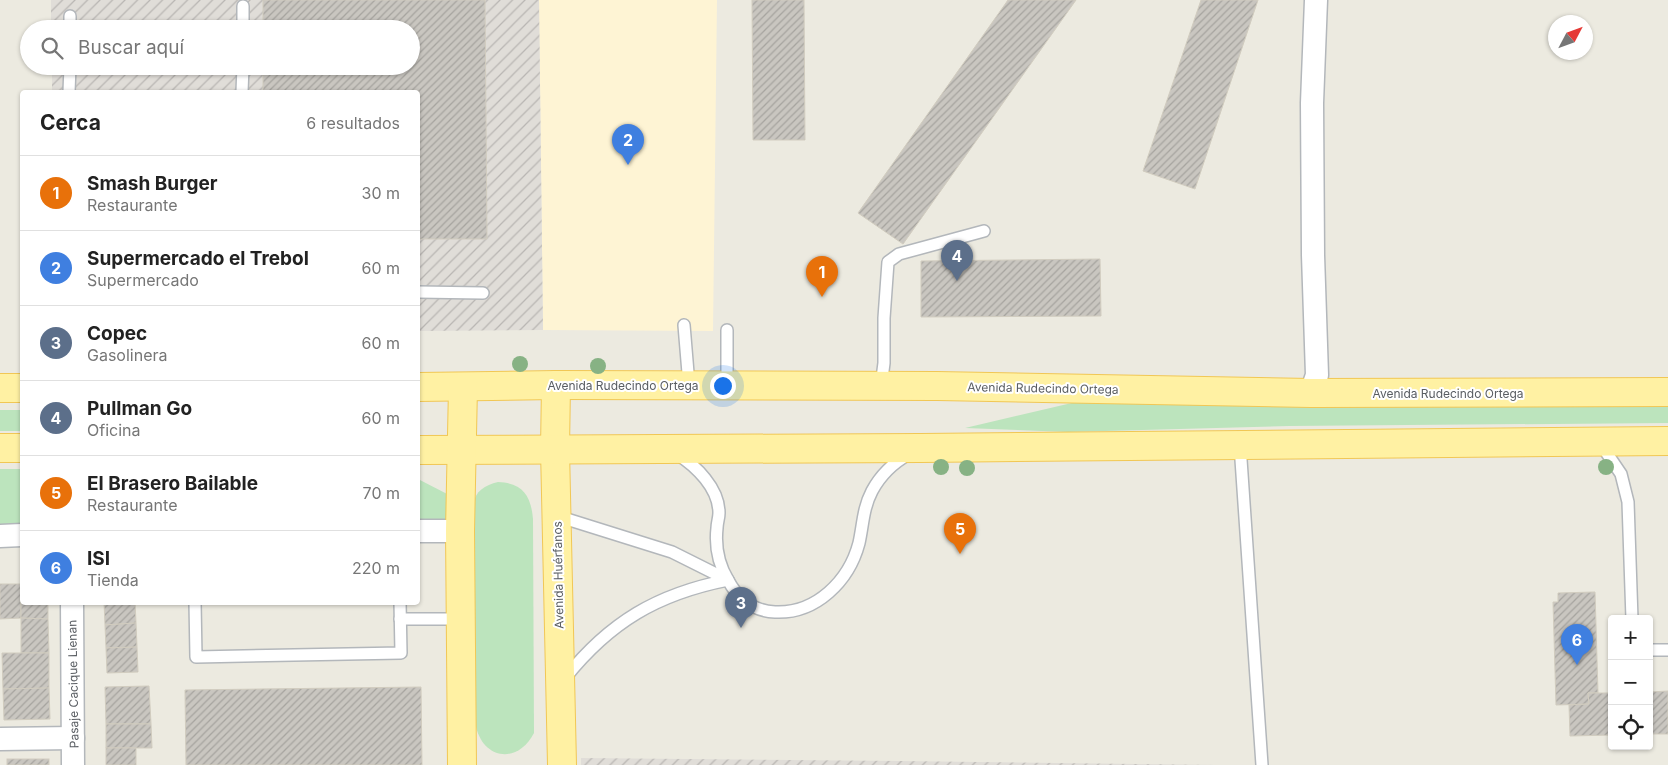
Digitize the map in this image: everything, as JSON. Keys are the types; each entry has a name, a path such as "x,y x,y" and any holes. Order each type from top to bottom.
{"main road":[{"name":"Avenida Huérfanos","path":"556,385 556,516 561,684 560,762"},
{"name":"Avenida Rudecindo Ortega","path":"420,387 727,385 1311,393 1668,392"},
{"path":"463,387 460,531 461,619 467,759"},
{"path":"0,388 20,388"},
{"path":"420,450 922,448 1668,441"},
{"path":"0,448 20,448"}],"street":[{"path":"1311,393 1317,375 1313,265 1312,112 1316,0"},
{"path":"420,531 460,531"},
{"path":"0,536 20,535"},
{"name":"Pasaje Cacique Lienan","path":"72,605 73,765"},
{"path":"0,739 73,738"}],"lane":[{"path":"243,6 243,20"},
{"path":"69,90 70,75"},
{"path":"242,75 242,90"},
{"path":"880,386 884,363 884,318 888,262 899,254 984,231"},
{"path":"420,292 483,293"},
{"path":"684,325 689,385"},
{"path":"727,330 727,385"},
{"path":"1600,442 1621,474 1628,502 1632,615"},
{"path":"1240,444 1262,765"},
{"path":"664,449 682,457 698,470 708,483 715,497 719,512 717,547 721,564 728,580 746,603 770,612 797,611 818,601 837,584 852,561 859,542 865,507 872,492 892,466 922,448"},
{"path":"556,516 672,552 728,580"},
{"path":"561,684 594,645 640,610 668,596 697,586 728,580"},
{"path":"195,605 196,657 401,653 400,605"},
{"path":"400,619 461,619"},
{"path":"1653,650 1668,650"}],"shaded area":[{"path":"51,0 539,0 543,330 420,331 420,90 52,90 52,75 420,75 420,20 51,20"},
{"path":"539,0 717,0 713,331 543,330"},
{"path":"581,758 899,761 1216,765 581,765"}],"green space":[{"path":"1668,400 1668,423 1289,426 1068,432 965,428 1076,402"},
{"path":"0,410 20,410 20,431 0,431"},
{"path":"0,469 20,469 20,525 0,525"},
{"path":"420,480 451,496 450,521 420,521"},
{"path":"498,482 514,485 524,492 528,497 533,519 534,733 519,750 502,754 494,752 486,746 480,738 476,727 473,505 481,489"}],"building":[{"path":"263,0 485,0 487,239 420,239 420,90 263,90 263,75 420,75 420,20 263,20"},
{"path":"752,0 804,0 805,140 753,140"},
{"path":"1008,0 1076,0 903,244 858,213"},
{"path":"1201,0 1258,0 1195,189 1143,171"},
{"path":"1100,259 1101,316 921,317 921,261"},
{"path":"0,584 20,584 21,618 0,619"},
{"path":"1595,592 1598,693 1588,693 1589,704 1556,705 1553,602 1558,602 1558,593"},
{"path":"21,605 48,605 48,619 21,618"},
{"path":"104,605 135,605 136,623 105,625"},
{"path":"21,618 48,619 49,653 21,653"},
{"path":"136,623 137,647 106,648 105,625"},
{"path":"137,647 138,672 107,673 106,648"},
{"path":"2,653 49,653 49,688 3,689"},
{"path":"149,686 151,724 106,724 105,687"},
{"path":"421,687 422,765 186,765 185,690"},
{"path":"49,688 50,719 4,720 3,689"},
{"path":"1668,691 1668,734 1653,734 1653,692"},
{"path":"1588,693 1608,693 1608,735 1570,736 1569,705 1589,704"},
{"path":"106,724 151,724 152,748 106,748"},
{"path":"106,748 136,748 136,765 106,765"},
{"path":"7,759 49,759 49,765 7,765"}],"place":[{"name":"Supermercado el Trebol","path":"628,165"},
{"name":"Pullman Go","path":"957,281"},
{"name":"Smash Burger","path":"822,297"},
{"name":"El Brasero Bailable","path":"960,554"},
{"name":"Copec","path":"741,628"},
{"name":"ISI","path":"1577,665"}]}
